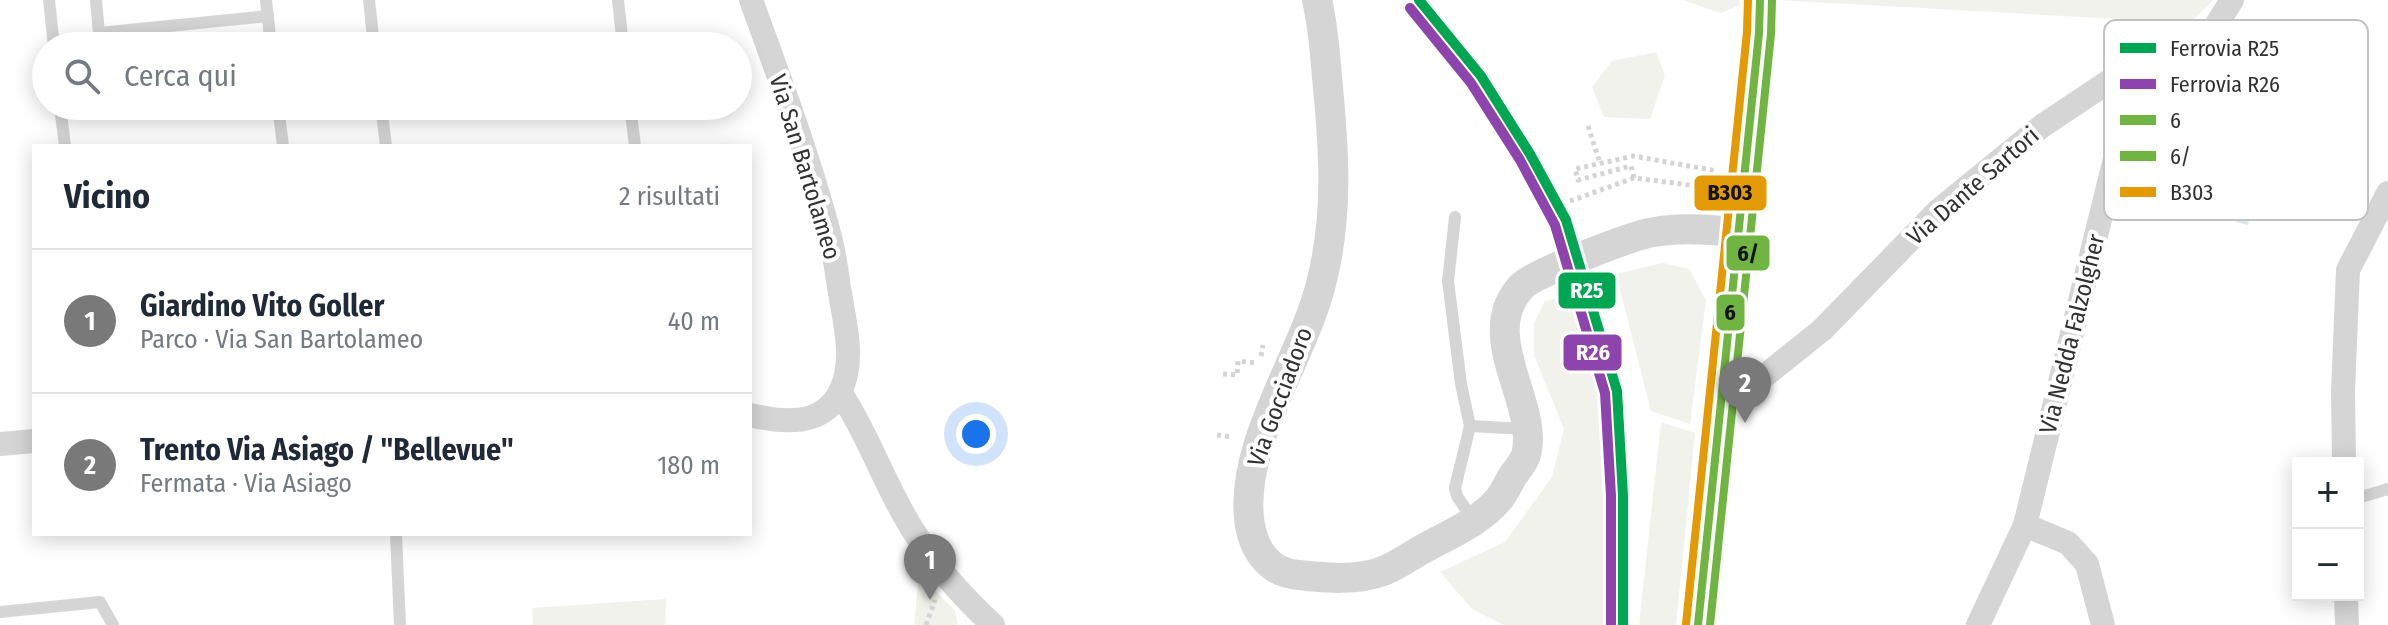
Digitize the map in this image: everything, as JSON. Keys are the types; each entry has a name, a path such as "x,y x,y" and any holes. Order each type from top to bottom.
{"main road":[{"path":"1698,625 1760,0"}],"street":[{"name":"Via San Bartolameo","path":"751,0 797,126 830,235 847,341 848,364 840,392"},
{"name":"Via Gocciadoro","path":"1317,0 1333,132 1334,219 1321,286 1261,438 1250,483 1248,511 1251,538 1268,563 1291,575 1352,577 1383,571 1473,521 1499,500 1526,455 1526,429 1519,391 1508,360 1505,330 1510,306 1522,285 1552,268 1650,232 1687,229 1738,232"},
{"name":"Via Dante Sartori","path":"2219,20 2232,0"},
{"name":"Via Dante Sartori","path":"1723,379 1749,381 1762,378 1822,330 1939,210 2042,126 2104,85"},
{"path":"2344,457 2348,270 2388,193"},
{"name":"Via Nedda Falzolgher","path":"1978,625 2025,525 2104,203"},
{"path":"752,415 784,423 806,420 826,408 840,392 858,419 915,534 948,580 993,625"},
{"path":"0,444 32,441"},
{"path":"2025,525 2068,543 2087,564 2103,625"},
{"path":"2346,601 2347,625"}],"lane":[{"path":"49,0 52,32"},
{"path":"96,0 99,32"},
{"path":"266,0 270,32"},
{"path":"369,0 372,32"},
{"path":"618,0 621,32"},
{"path":"109,32 268,16"},
{"path":"62,120 65,144"},
{"path":"280,120 283,144"},
{"path":"383,120 386,144"},
{"path":"632,120 635,144"},
{"path":"1455,217 1448,281 1461,384 1470,426 1455,488 1473,521"},
{"path":"1470,426 1526,429"},
{"path":"2364,496 2388,489"},
{"path":"396,536 400,625"},
{"path":"0,612 100,602 113,625"}],"path":[{"path":"1588,126 1600,163"},
{"path":"1634,178 1631,166 1578,180 1575,169 1633,156 1730,173"},
{"path":"1570,201 1634,178 1721,189"},
{"path":"1223,374 1237,375 1238,361 1256,363"}],"shaded area":[{"path":"1683,0 1739,0 1740,5 1720,13"},
{"path":"1777,0 2213,0 2193,20 2136,20"},
{"path":"1656,52 1665,75 1650,119 1604,117 1592,87 1612,61"},
{"path":"2236,220 2249,220 2248,225"},
{"path":"1663,263 1689,269 1706,300 1690,424 1651,411 1616,274"},
{"path":"1583,291 1608,410 1613,518 1612,625 1504,625 1472,609 1440,572 1505,542 1552,477 1564,429 1534,355 1534,323 1545,301"},
{"path":"1661,422 1695,433 1676,625 1639,625"},
{"path":"919,574 955,611 958,625 914,625"},
{"path":"666,599 665,625 533,625 532,608"}],"rail line":[{"name":"R25","path":"1419,0 1481,76 1530,154 1566,220 1617,391 1623,496 1623,625"},
{"name":"R26","path":"1410,8 1471,83 1520,160 1555,225 1605,393 1611,496 1611,625"}],"transit line":[{"name":"B303","path":"1686,624 1748,0"},
{"name":"6","path":"1698,625 1760,0"},
{"name":"6/","path":"1710,625 1772,0"}],"place":[{"name":"Trento Via Asiago / \"Bellevue\"","path":"1745,423"},
{"name":"Giardino Vito Goller","path":"930,600"}]}
